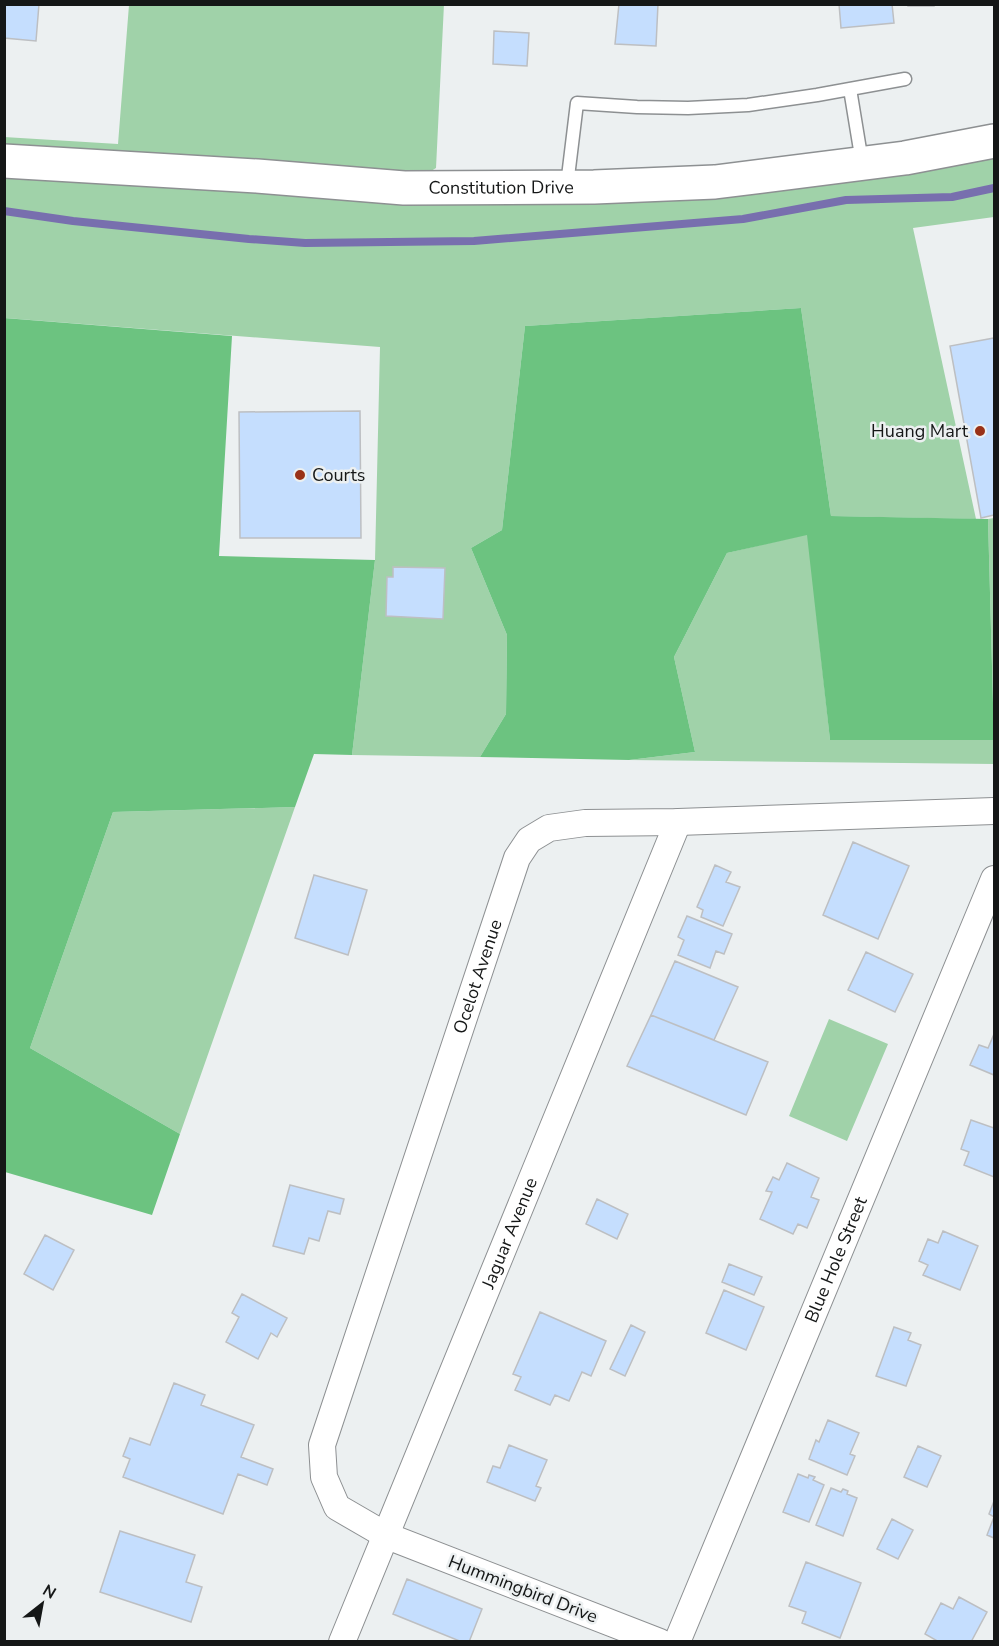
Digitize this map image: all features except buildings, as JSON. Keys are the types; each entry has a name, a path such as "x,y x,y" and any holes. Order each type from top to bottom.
{"main road":[{"name":"Constitution Drive","path":"4,161 256,176 404,188 566,188 715,182 905,158 994,141"}],"street":[{"name":"Ocelot Avenue","path":"387,1536 337,1507 324,1477 322,1445 517,858 529,840 549,828 585,823 994,812"},
{"name":"Jaguar Avenue","path":"342,1641 678,822"},
{"name":"Blue Hole Street","path":"677,1641 994,879"},
{"name":"Hummingbird Drive","path":"387,1536 660,1641"}],"lane":[{"path":"566,188 577,103 688,108 748,105 905,79"},
{"path":"850,89 862,164"}],"green space":[{"path":"444,4 436,168 405,187 594,187 994,140 994,217 913,228 976,519 831,516 801,308 525,326 502,530 471,548 507,635 506,714 480,757 352,755 375,560 380,347 5,318 4,137 118,144 129,5"},
{"path":"801,308 831,516 988,519 994,740 830,740 807,535 727,553 674,657 695,752 629,760 480,757 506,714 507,635 471,548 502,530 525,326"},
{"path":"4,318 232,336 219,556 375,560 352,755 314,754 295,807 113,812 30,1048 180,1134 152,1215 5,1172"},
{"path":"994,518 994,740 988,519"},
{"path":"808,534 830,740 994,740 994,764 629,760 695,752 674,657 727,553"},
{"path":"295,807 180,1134 30,1048 113,812"},
{"path":"829,1019 888,1044 847,1141 789,1116"}],"waterway":[{"path":"4,211 73,221 305,243 474,241 743,219 846,200 952,197 994,188"}],"place":[{"name":"Huang Mart","path":"980,431"},
{"name":"Courts","path":"300,475"}]}
